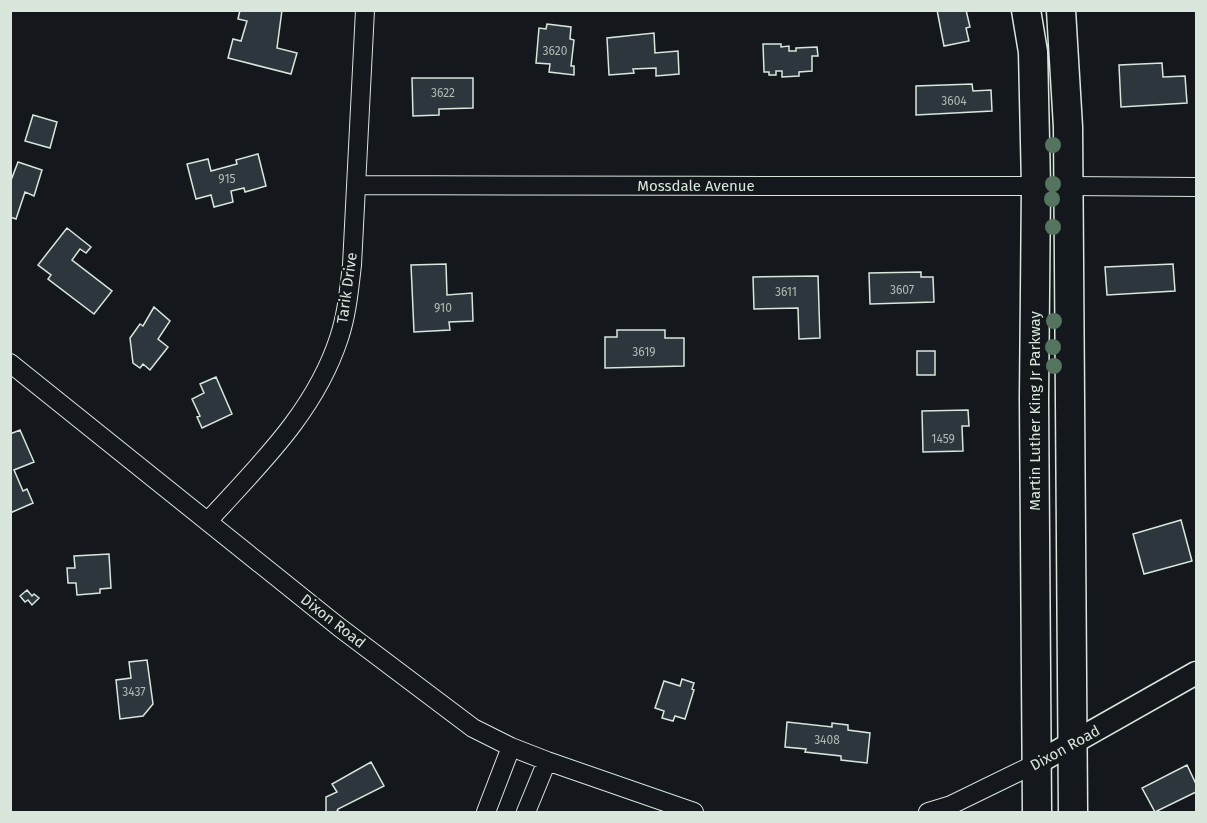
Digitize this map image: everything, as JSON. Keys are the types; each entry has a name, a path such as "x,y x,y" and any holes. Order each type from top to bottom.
{"main road":[{"name":"Martin Luther King Jr Parkway","path":"1026,10 1033,52 1036,186 1034,398 1037,813"},
{"path":"1061,10 1065,55 1069,186 1073,813"}],"street":[{"name":"Tarik Drive","path":"208,521 291,428 309,403 325,374 339,337 348,299 357,185 364,10"},
{"name":"Mossdale Avenue","path":"357,185 516,188 729,185 1036,186"},
{"path":"1069,186 1197,187"},
{"name":"Dixon Road","path":"10,363 420,689 473,728 511,747 547,761 694,813"},
{"name":"Dixon Road","path":"928,813 951,805 1038,763 1197,673"},
{"path":"486,813 511,747"},
{"path":"526,813 547,761"}],"building":[{"path":"240,10 282,10 277,48 297,53 291,74 228,58 233,39 241,41 247,21 238,19"},
{"path":"937,10 966,10 970,27 966,28 969,41 944,46"},
{"path":"547,24 571,27 570,39 574,40 571,66 574,66 574,75 549,72 550,64 536,63 539,28 546,29"},
{"path":"654,33 655,53 678,51 679,74 656,76 656,68 633,69 634,73 609,75 607,38"},
{"path":"763,44 789,46 789,51 796,51 796,48 817,47 818,56 812,56 812,71 799,72 799,76 782,77 782,71 776,71 776,75 769,75 769,72 764,72"},
{"path":"1162,63 1163,77 1185,76 1187,103 1121,107 1119,65"},
{"path":"412,78 473,78 473,108 439,109 439,115 413,116"},
{"path":"972,84 973,91 991,90 992,111 916,115 916,86"},
{"path":"33,115 57,122 50,148 25,141"},
{"path":"258,154 266,186 245,192 244,188 231,191 233,202 214,207 211,195 196,199 187,164 208,159 211,171 237,164 236,160"},
{"path":"18,162 42,170 34,196 25,192 16,219 10,217 10,183"},
{"path":"67,228 91,247 86,253 80,249 72,260 112,291 94,314 48,279 51,275 38,265"},
{"path":"446,264 447,295 472,293 473,321 449,322 450,330 414,332 411,265"},
{"path":"1173,264 1175,291 1107,295 1105,267"},
{"path":"921,272 921,277 933,277 934,302 870,304 869,273"},
{"path":"818,276 820,338 799,339 798,308 754,309 753,277"},
{"path":"154,307 170,321 158,339 168,347 150,370 143,364 140,368 133,363 130,338 140,324 143,326"},
{"path":"617,330 665,330 665,338 684,338 684,366 605,368 605,337 617,337"},
{"path":"917,351 935,351 935,375 917,375"},
{"path":"216,377 232,414 202,428 197,417 200,416 192,399 204,393 200,384"},
{"path":"968,410 969,426 962,426 963,451 923,452 922,411"},
{"path":"20,430 34,462 14,470 23,491 27,489 33,503 10,513 10,434"},
{"path":"1181,520 1192,561 1144,574 1133,534"},
{"path":"109,554 111,588 100,589 100,593 77,595 76,583 68,583 67,568 75,568 74,556"},
{"path":"27,590 32,596 34,594 39,598 32,605 20,596"},
{"path":"147,660 153,704 143,716 120,719 116,680 131,678 129,662"},
{"path":"682,679 694,683 685,719 675,716 673,721 662,718 664,711 655,708 664,681 680,686"},
{"path":"787,722 832,727 832,723 848,725 848,730 870,733 867,763 841,760 841,756 805,752 806,749 785,747"},
{"path":"371,762 384,786 338,809 337,811 341,812 326,812 326,797 337,792 332,784"},
{"path":"1187,765 1196,784 1196,792 1155,812 1142,788"}]}
